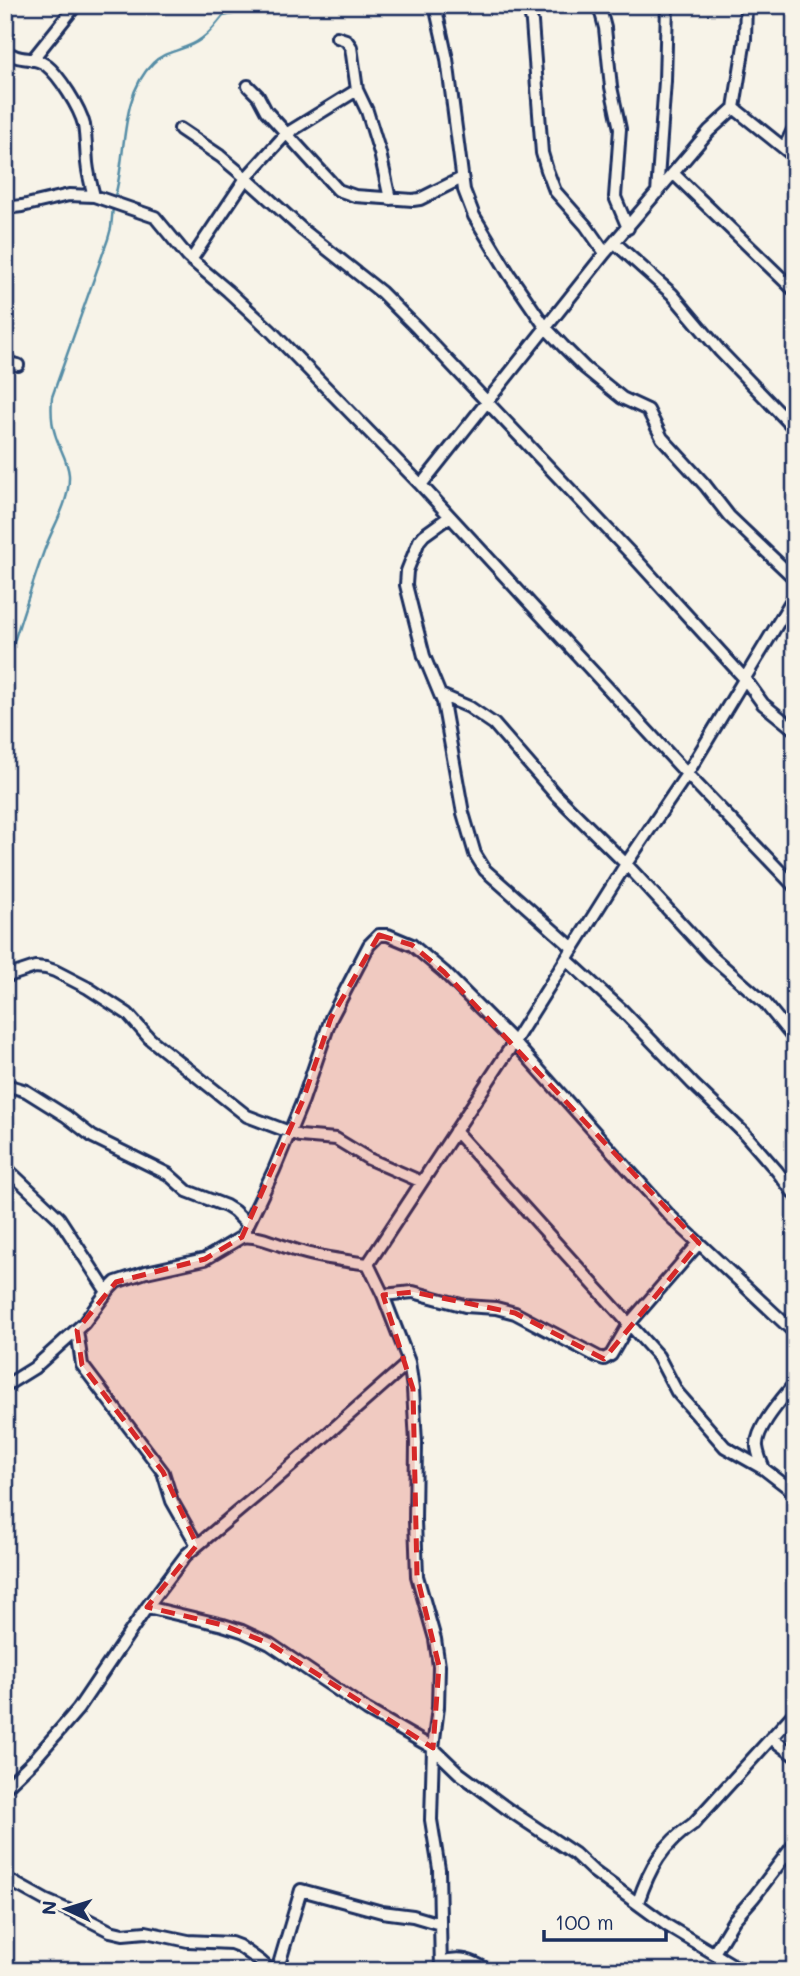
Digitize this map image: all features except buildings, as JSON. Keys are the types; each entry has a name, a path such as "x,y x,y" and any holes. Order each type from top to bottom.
{"street":[{"path":"32,60 76,5"},
{"path":"435,5 447,59 461,178 468,203 509,274 546,328 599,380 627,401 648,410 662,438 729,516 795,579"},
{"path":"528,5 532,22 542,153 551,183 605,253"},
{"path":"599,5 609,51 611,87 620,129 615,197 628,228"},
{"path":"657,193 667,5"},
{"path":"421,485 605,253 709,131 734,108 745,39 746,5"},
{"path":"337,37 346,40 351,47 357,90 364,102 380,153 390,199"},
{"path":"5,50 18,58 45,64 68,92 84,124 89,178 94,195"},
{"path":"248,86 286,134 332,184 343,192 355,196 420,199 461,178"},
{"path":"191,260 246,178 286,134 357,90"},
{"path":"734,108 795,157"},
{"path":"784,148 795,126"},
{"path":"180,129 220,156 311,237 381,292 634,557 769,709 795,730"},
{"path":"673,173 795,292"},
{"path":"5,208 69,195 94,195 155,217 191,260 262,322 421,485 687,774 795,887"},
{"path":"615,243 671,294 735,369 795,429"},
{"path":"5,362 18,365"},
{"path":"449,517 422,537 406,578 424,656 442,695 460,800 477,859 485,870 573,948"},
{"path":"368,1264 687,774 795,595"},
{"path":"442,695 463,704 494,724 555,794 626,864 710,954 765,1003 795,1040"},
{"path":"242,1237 303,1100 331,1018 369,945 379,935 394,937 419,950 444,972 514,1042 649,1194 795,1333"},
{"path":"566,960 623,1011 744,1133 795,1195"},
{"path":"5,977 38,966 55,971 88,988 128,1014 150,1039 247,1116 305,1138 336,1139 369,1159 422,1182"},
{"path":"6,1086 26,1091 93,1137 168,1174 187,1191 226,1206 248,1225"},
{"path":"455,1131 658,1356 677,1392 724,1447 764,1469 795,1493"},
{"path":"5,1167 59,1218 107,1292"},
{"path":"5,1387 34,1368 76,1330 116,1282 211,1256 242,1237 249,1236 303,1253 368,1264"},
{"path":"383,1295 413,1292 465,1306 505,1310 601,1359 608,1358 629,1324 699,1243"},
{"path":"368,1264 409,1362 414,1389 417,1576 435,1639 439,1667 431,1820 439,1869 441,1966"},
{"path":"76,1330 82,1365 160,1468 172,1501 197,1545"},
{"path":"5,1788 47,1746 78,1709 147,1607 174,1570 197,1545 267,1488 409,1362"},
{"path":"764,1469 757,1442 774,1407 795,1383"},
{"path":"147,1607 232,1628 270,1644 367,1710 433,1748 459,1773 575,1854 593,1871 668,1926 743,1971"},
{"path":"638,1902 647,1875 665,1847 692,1824 795,1712"},
{"path":"771,1738 795,1756"},
{"path":"714,1952 734,1920 795,1843"},
{"path":"5,1878 110,1931 123,1934 146,1932 181,1940 231,1943 240,1946 271,1971"},
{"path":"277,1971 301,1890 382,1912 413,1916 440,1924"},
{"path":"441,1966 452,1959 464,1958 489,1971"}],"highlighted area":[{"path":"379,935 412,945 444,972 699,1243 604,1359 515,1313 413,1292 383,1295 413,1389 417,1576 439,1666 433,1748 270,1644 223,1625 147,1607 197,1545 163,1472 82,1365 77,1330 116,1282 205,1259 242,1237 303,1100 331,1018"}],"waterway":[{"path":"115,196 129,109 142,77 161,57 192,45 202,38 223,16 248,11 261,5"},
{"path":"5,669 44,551 67,495 69,475 54,429 52,397 108,239 113,207"}]}
